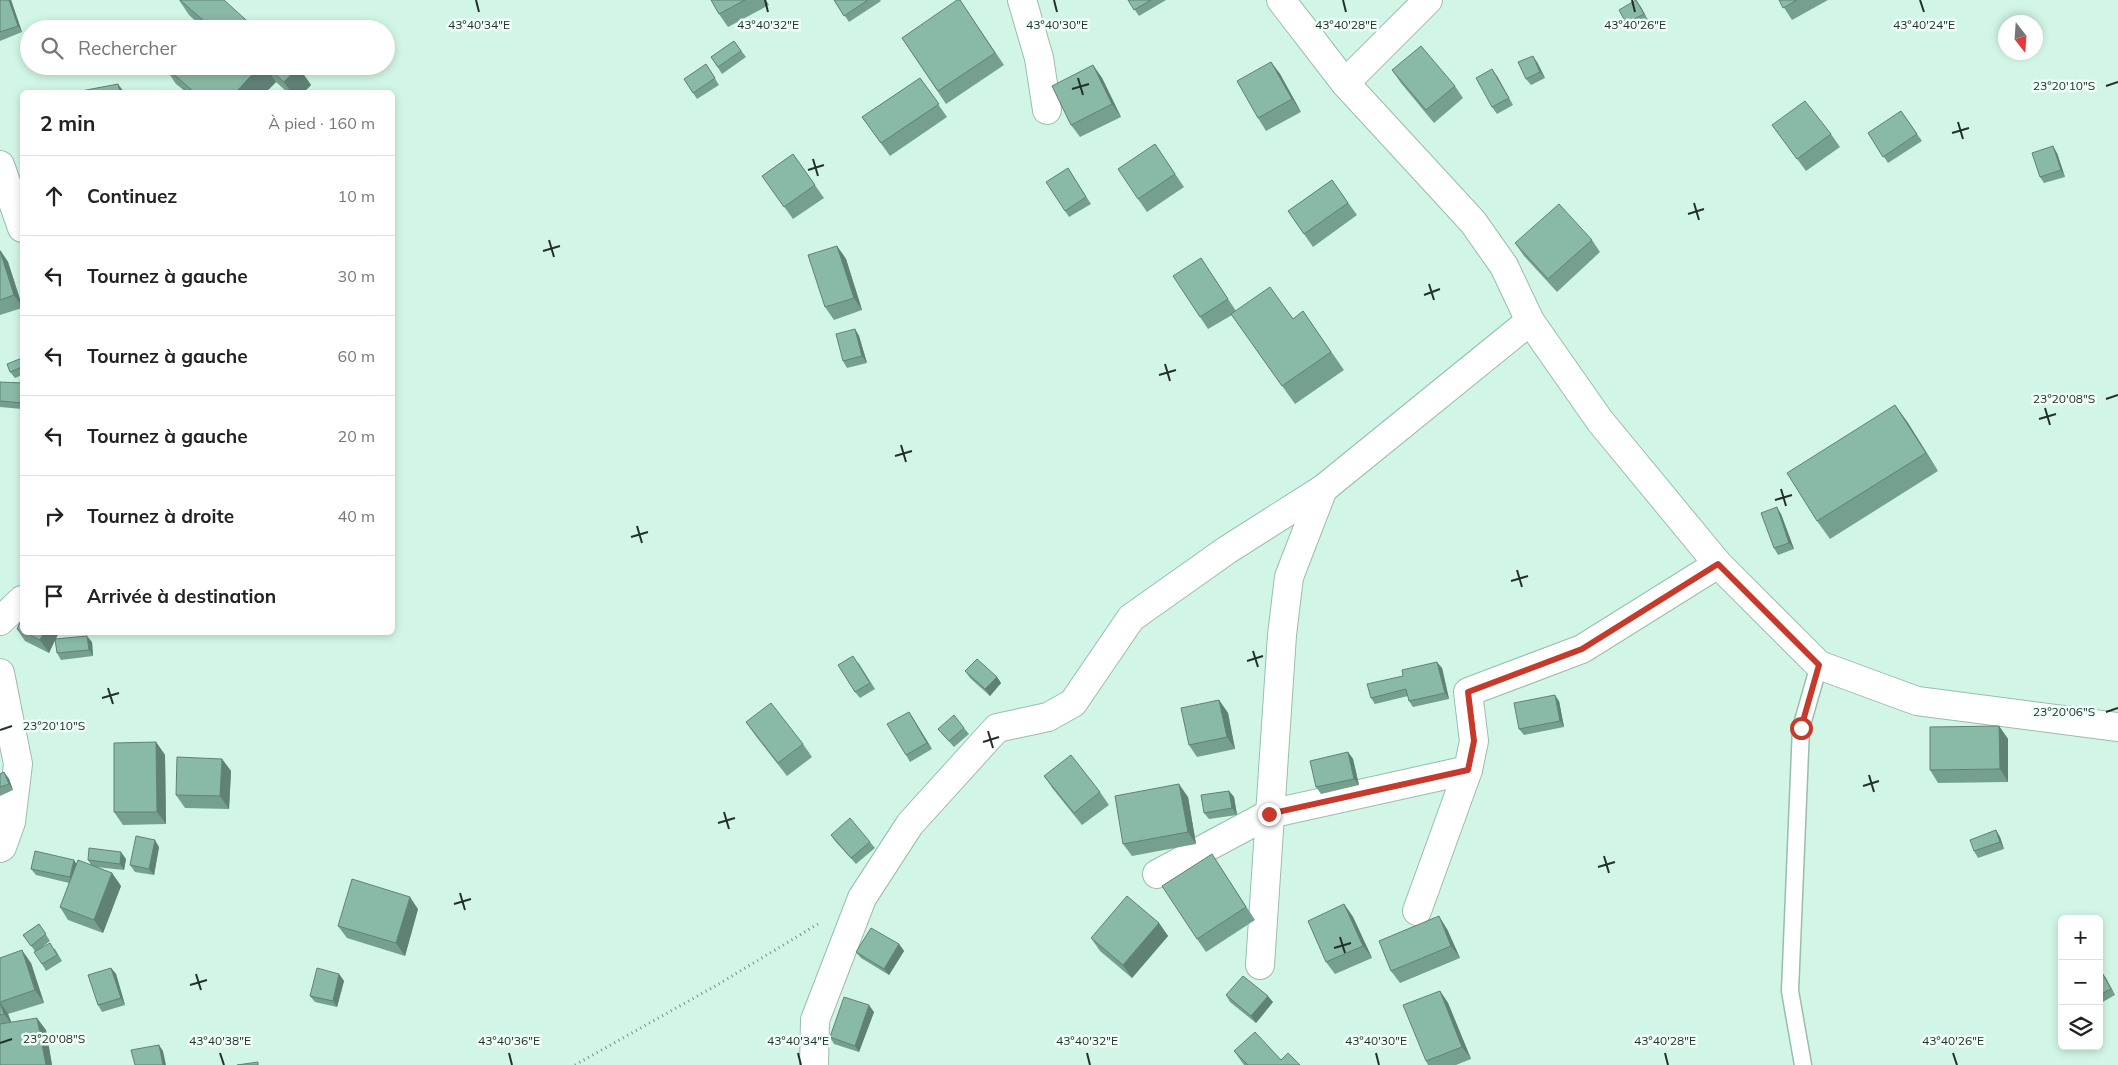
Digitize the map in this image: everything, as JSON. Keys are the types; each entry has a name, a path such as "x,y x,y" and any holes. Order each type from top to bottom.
{"street":[{"path":"1022,0 1039,58 1047,110"},
{"path":"1281,0 1345,83 1473,222 1504,266 1530,321 1600,421 1718,564 1819,665 1918,701 2118,727"},
{"path":"1345,83 1428,0"},
{"path":"0,165 20,222"},
{"path":"814,1065 815,1020 862,898 910,824 997,728 1048,716 1073,703 1131,618 1227,550 1323,489 1530,321"},
{"path":"1260,965 1282,635 1289,577 1323,489"},
{"path":"1417,911 1468,770 1474,741 1468,692 1582,649 1718,564"},
{"path":"0,621 20,602"},
{"path":"0,673 18,764 11,822 0,848"},
{"path":"1157,874 1269,814 1468,770"}],"lane":[{"path":"1803,1065 1790,991 1801,728 1819,665"}],"path":[{"path":"576,1065 717,985 819,924"}],"building":[{"path":"0,0 9,0 18,26 0,32"},
{"path":"180,0 224,0 246,20 203,20"},
{"path":"711,0 745,0 719,14"},
{"path":"834,0 868,0 844,16"},
{"path":"957,0 960,0 995,53 938,91 902,38"},
{"path":"1128,0 1151,0 1134,10"},
{"path":"1636,0 1644,14 1626,23 1619,10"},
{"path":"1779,0 1797,0 1783,8"},
{"path":"734,41 741,51 718,67 711,57"},
{"path":"1421,46 1455,86 1426,110 1392,70"},
{"path":"1533,56 1540,72 1526,79 1518,62"},
{"path":"1271,62 1292,99 1258,118 1237,81"},
{"path":"706,64 715,78 693,93 684,79"},
{"path":"1093,65 1112,104 1071,125 1052,86"},
{"path":"1492,69 1509,98 1492,107 1476,78"},
{"path":"174,75 252,75 238,90 192,90"},
{"path":"276,75 291,75 284,82"},
{"path":"920,78 939,104 881,143 862,117"},
{"path":"118,84 120,90 86,90"},
{"path":"1805,101 1831,134 1797,159 1772,125"},
{"path":"1901,111 1917,134 1883,157 1868,133"},
{"path":"1155,144 1175,174 1138,199 1118,169"},
{"path":"2053,146 2061,170 2040,177 2032,153"},
{"path":"793,154 815,185 784,207 762,176"},
{"path":"1068,168 1086,197 1065,211 1046,182"},
{"path":"1332,180 1348,203 1304,234 1288,211"},
{"path":"1559,204 1592,240 1548,279 1515,243"},
{"path":"837,246 854,298 825,307 808,255"},
{"path":"0,251 14,295 0,300"},
{"path":"1201,258 1228,299 1200,317 1173,276"},
{"path":"1270,287 1293,319 1303,311 1331,352 1282,386 1231,314"},
{"path":"855,329 862,356 843,361 836,334"},
{"path":"20,359 20,368 10,372 7,364"},
{"path":"0,382 20,383 20,403 0,401"},
{"path":"1895,405 1926,453 1817,521 1787,473"},
{"path":"1777,507 1789,543 1774,548 1761,513"},
{"path":"30,635 42,635 40,640"},
{"path":"87,636 89,650 57,653 55,639"},
{"path":"853,656 870,683 855,692 838,665"},
{"path":"977,659 997,677 985,689 965,671"},
{"path":"1437,662 1445,693 1409,701 1406,689 1371,698 1367,684 1403,676 1402,670"},
{"path":"1555,695 1560,721 1519,729 1514,703"},
{"path":"1219,700 1227,737 1189,745 1181,708"},
{"path":"771,703 803,744 778,763 746,722"},
{"path":"909,712 927,743 906,755 887,724"},
{"path":"954,715 964,728 949,741 938,729"},
{"path":"1999,726 2000,769 1930,770 1930,727"},
{"path":"156,742 157,812 114,812 114,743"},
{"path":"1348,752 1354,779 1316,787 1310,761"},
{"path":"1071,755 1100,792 1074,813 1044,776"},
{"path":"177,757 222,759 220,796 176,795"},
{"path":"4,772 9,784 0,787 0,774"},
{"path":"1179,784 1188,832 1123,844 1115,796"},
{"path":"1229,791 1232,808 1204,813 1201,795"},
{"path":"850,818 870,842 851,858 831,835"},
{"path":"1996,830 2000,842 1974,851 1970,840"},
{"path":"136,836 155,840 149,869 130,865"},
{"path":"89,848 121,852 120,864 88,860"},
{"path":"35,851 74,860 70,877 31,869"},
{"path":"1212,854 1246,907 1197,939 1162,886"},
{"path":"78,860 112,873 94,920 60,907"},
{"path":"352,879 410,897 396,943 338,926"},
{"path":"1127,896 1159,923 1123,965 1091,938"},
{"path":"1344,904 1363,946 1326,962 1308,921"},
{"path":"1439,916 1451,946 1391,971 1379,941"},
{"path":"39,924 46,934 31,946 23,935"},
{"path":"871,928 899,944 884,969 856,952"},
{"path":"50,943 57,955 42,964 34,952"},
{"path":"22,950 35,990 0,1002 0,958"},
{"path":"111,968 121,998 98,1005 88,975"},
{"path":"317,968 339,974 333,1001 310,996"},
{"path":"2103,975 2111,989 2103,993"},
{"path":"1243,976 1268,996 1251,1016 1226,995"},
{"path":"1440,991 1462,1047 1426,1061 1403,1005"},
{"path":"844,997 869,1005 855,1046 830,1037"},
{"path":"0,1003 4,1014 0,1015"},
{"path":"37,1018 46,1065 0,1065 0,1024"},
{"path":"1255,1032 1281,1060 1288,1053 1300,1065 1248,1065 1234,1051"},
{"path":"159,1045 163,1065 135,1065 131,1050"},
{"path":"258,1062 258,1065 237,1065"}],"route":[{"path":"1269,814 1468,770 1474,741 1468,692 1582,649 1718,564 1819,665 1801,728"}]}
